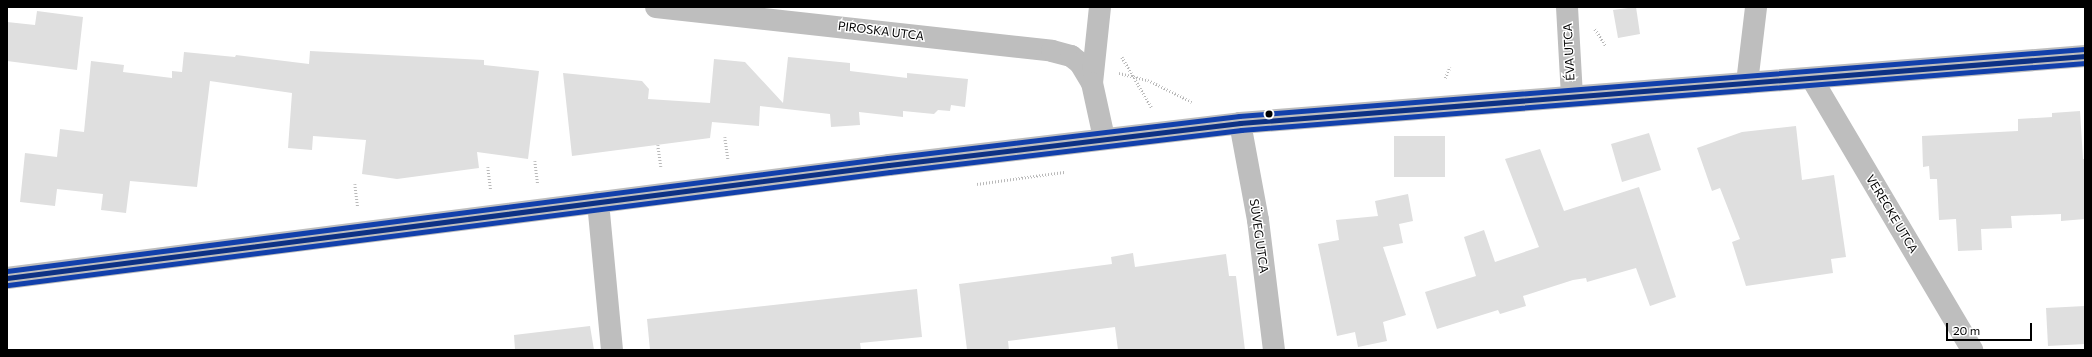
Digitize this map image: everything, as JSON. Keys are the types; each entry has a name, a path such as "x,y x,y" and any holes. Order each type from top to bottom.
{"street":[{"name":"PIROSKA UTCA","path":"656,7 1052,51 1070,56 1080,63 1092,77"},
{"name":"ÉVA UTCA","path":"1567,7 1572,96"},
{"path":"1747,83 1756,7"},
{"path":"1100,13 1092,77 1104,138"},
{"path":"7,278 1104,138 1240,123 1572,96 1812,79 2085,56"},
{"name":"VERECKE UTCA","path":"1812,79 1972,350"},
{"name":"SÜVEG UTCA","path":"1240,123 1258,220 1274,350"},
{"path":"598,202 612,350"}],"path":[{"path":"1100,13 1133,76 1154,110"},
{"path":"1445,78 1450,67"},
{"path":"1092,77 1133,76 1157,84 1193,102"},
{"path":"725,136 728,159"},
{"path":"658,145 661,167"},
{"path":"535,161 538,185"},
{"path":"488,167 491,191"},
{"path":"977,184 1055,175 1068,170"},
{"path":"355,184 358,208"}],"building":[{"path":"1636,7 1640,34 1618,38 1613,10"},
{"path":"37,11 83,17 77,70 7,61 7,22 35,25"},
{"path":"310,51 484,60 484,65 539,71 528,159 477,152 479,168 397,179 362,174 366,140 313,136 312,150 288,148 292,93 210,81 197,187 130,181 126,213 101,210 103,194 57,189 55,206 20,202 25,153 57,157 60,129 84,132 91,61 124,65 123,72 172,78 172,71 182,72 184,52 235,57 236,55 309,64"},
{"path":"788,57 850,63 850,71 907,78 907,73 968,79 965,107 951,105 950,111 938,110 934,114 903,111 903,117 859,112 860,125 831,127 830,114 760,106 759,126 712,122 710,138 572,156 563,73 642,81 649,89 648,99 710,103 714,59 745,62 783,103"},
{"path":"2080,111 2083,159 2085,159 2085,219 2061,221 2061,214 2011,216 2012,228 1981,229 1982,250 1958,251 1956,219 1939,220 1937,179 1930,179 1929,166 1923,167 1922,136 2018,131 2018,119 2052,117 2052,113"},
{"path":"1796,126 1802,180 1834,175 1846,257 1831,259 1833,273 1746,286 1732,242 1740,239 1720,188 1712,191 1697,148 1742,132"},
{"path":"1649,133 1661,170 1622,182 1611,144"},
{"path":"1394,136 1445,136 1445,177 1394,177"},
{"path":"1540,149 1564,211 1639,187 1676,297 1650,306 1636,268 1587,282 1586,278 1573,280 1523,296 1526,306 1500,314 1498,310 1437,329 1425,292 1476,276 1464,237 1484,230 1495,262 1539,247 1505,159"},
{"path":"1408,194 1413,221 1399,224 1403,243 1383,247 1406,315 1383,322 1387,341 1358,347 1355,332 1337,336 1318,244 1339,240 1336,220 1378,216 1375,201"},
{"path":"1133,253 1135,267 1226,254 1229,276 1236,276 1245,350 1118,350 1115,327 1008,341 1009,350 967,350 959,284 1112,264 1111,257"},
{"path":"917,289 922,337 860,343 861,350 650,350 647,319"},
{"path":"2085,306 2085,344 2048,346 2046,308"},
{"path":"590,326 594,350 515,350 514,335"}],"transit line":[{"path":"7,271 888,158 1239,116 2084,49"},
{"path":"7,278 889,165 1240,123 2085,56"},
{"path":"8,285 890,172 1241,130 2085,63"}]}
